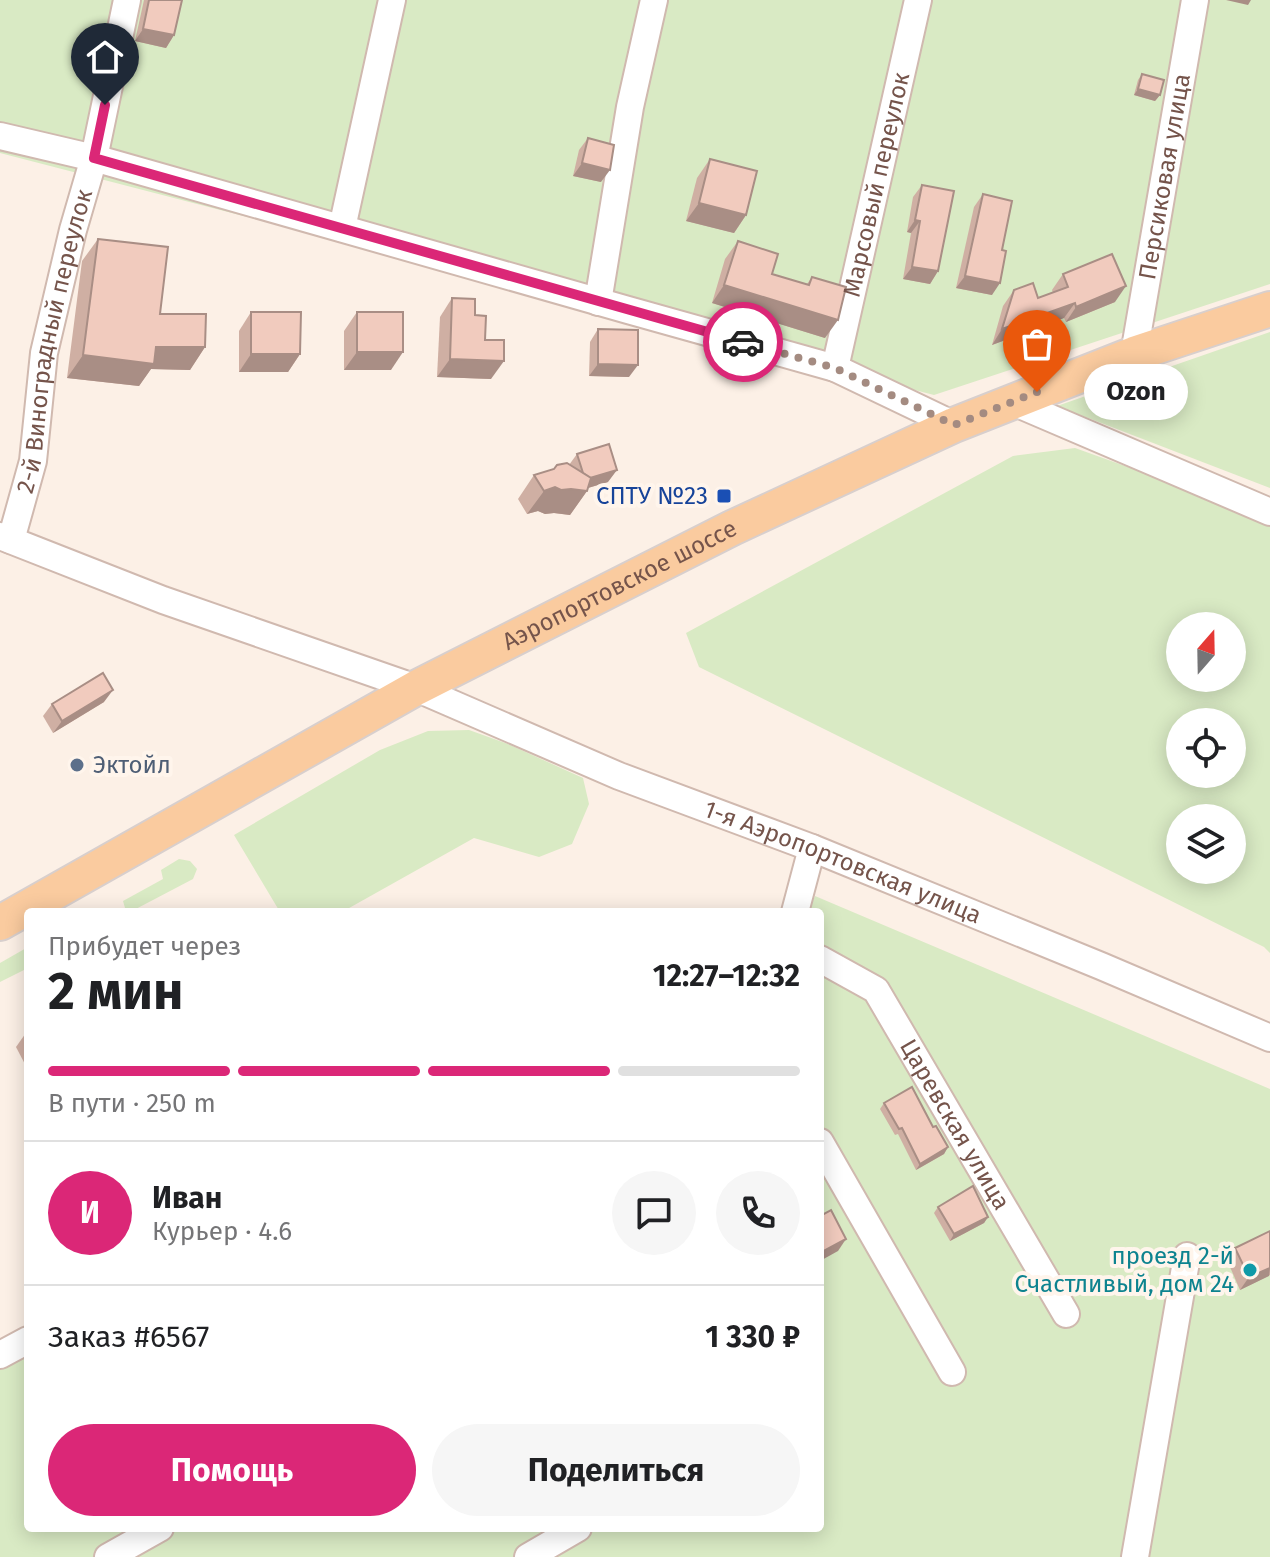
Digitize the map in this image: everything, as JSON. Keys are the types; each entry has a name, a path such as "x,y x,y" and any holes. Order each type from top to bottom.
{"main road":[{"name":"Аэропортовское шоссе","path":"27,908 416,688 723,533 954,425 1134,354 1270,309"},
{"name":"Аэропортовское шоссе","path":"0,923 24,909"}],"street":[{"name":"2-й Виноградный переулок","path":"6,538 33,461 44,353 73,230 94,158 127,0"},
{"path":"342,228 392,0"},
{"path":"598,302 630,107 654,0"},
{"name":"Марсовый переулок","path":"835,368 918,0"},
{"name":"Персиковая улица","path":"1134,354 1195,0"},
{"path":"0,136 94,158 835,368 954,425"},
{"path":"1013,402 1270,512"},
{"name":"1-я Аэропортовская улица","path":"6,538 163,600 416,688 619,776 812,848 1270,1038"},
{"path":"796,908 812,848"},
{"name":"Царевская улица","path":"824,961 876,990 1066,1314"},
{"path":"824,1149 952,1372"},
{"path":"1135,1557 1187,1256"},
{"path":"0,1355 24,1342"},
{"path":"108,1557 153,1532"},
{"path":"528,1557 571,1532"}],"green space":[{"path":"0,0 1270,0 1270,284 934,395 0,153"},
{"path":"1270,332 1270,488 1057,406"},
{"path":"1075,448 1270,518 1270,953 1264,947 699,667 686,633 1013,456"},
{"path":"469,730 583,778 589,804 572,844 539,857 474,838 349,908 278,908 234,835 380,750 428,731"},
{"path":"179,859 190,861 197,869 193,879 138,908 125,908 123,901 163,879 161,870"},
{"path":"815,896 1270,1089 1270,1557 0,1557 0,1368 24,1355 24,1532 824,1532 824,908 810,908"},
{"path":"24,949 24,970 0,982 0,963"}],"building":[{"path":"149,0 182,0 174,35 143,29"},
{"path":"1142,74 1164,80 1160,95 1138,89"},
{"path":"588,138 614,145 610,170 582,163"},
{"path":"710,159 757,171 746,215 699,203"},
{"path":"922,185 954,191 938,271 912,267 920,221 915,220"},
{"path":"983,194 1012,201 1002,250 1006,251 1000,283 965,276"},
{"path":"98,239 168,247 160,314 206,314 205,347 156,347 154,364 83,355"},
{"path":"738,241 778,254 772,274 809,285 812,277 846,287 838,320 724,285"},
{"path":"1112,254 1126,286 1076,307 1075,303 1002,329 1014,290 1033,283 1038,298 1068,287 1063,274"},
{"path":"452,298 475,299 475,315 486,316 485,340 504,340 504,361 450,359"},
{"path":"251,312 301,312 300,354 251,354"},
{"path":"357,312 403,312 403,352 357,352"},
{"path":"598,329 638,330 638,365 598,364"},
{"path":"609,444 617,470 590,478 583,473 577,454"},
{"path":"567,463 591,478 587,491 555,487 544,491 534,475"},
{"path":"103,673 113,690 62,721 52,704"},
{"path":"912,1087 933,1127 936,1126 948,1147 920,1164 902,1128 899,1129 884,1103"},
{"path":"973,1186 988,1217 954,1234 938,1207"},
{"path":"831,1210 846,1239 824,1251 824,1214"},
{"path":"1270,1231 1270,1268 1249,1277 1235,1248"}],"way so far":[{"path":"743,342 835,368 954,425 1037,392"}],"place":[{"name":"Ozon","path":"1037,392"},
{"name":"СПТУ №23","path":"724,496"},
{"name":"Эктойл","path":"77,765"},
{"name":"проезд 2-й Счастливый, дом 24","path":"1250,1270"}],"route":[{"path":"105,105 94,158 743,342"}]}
